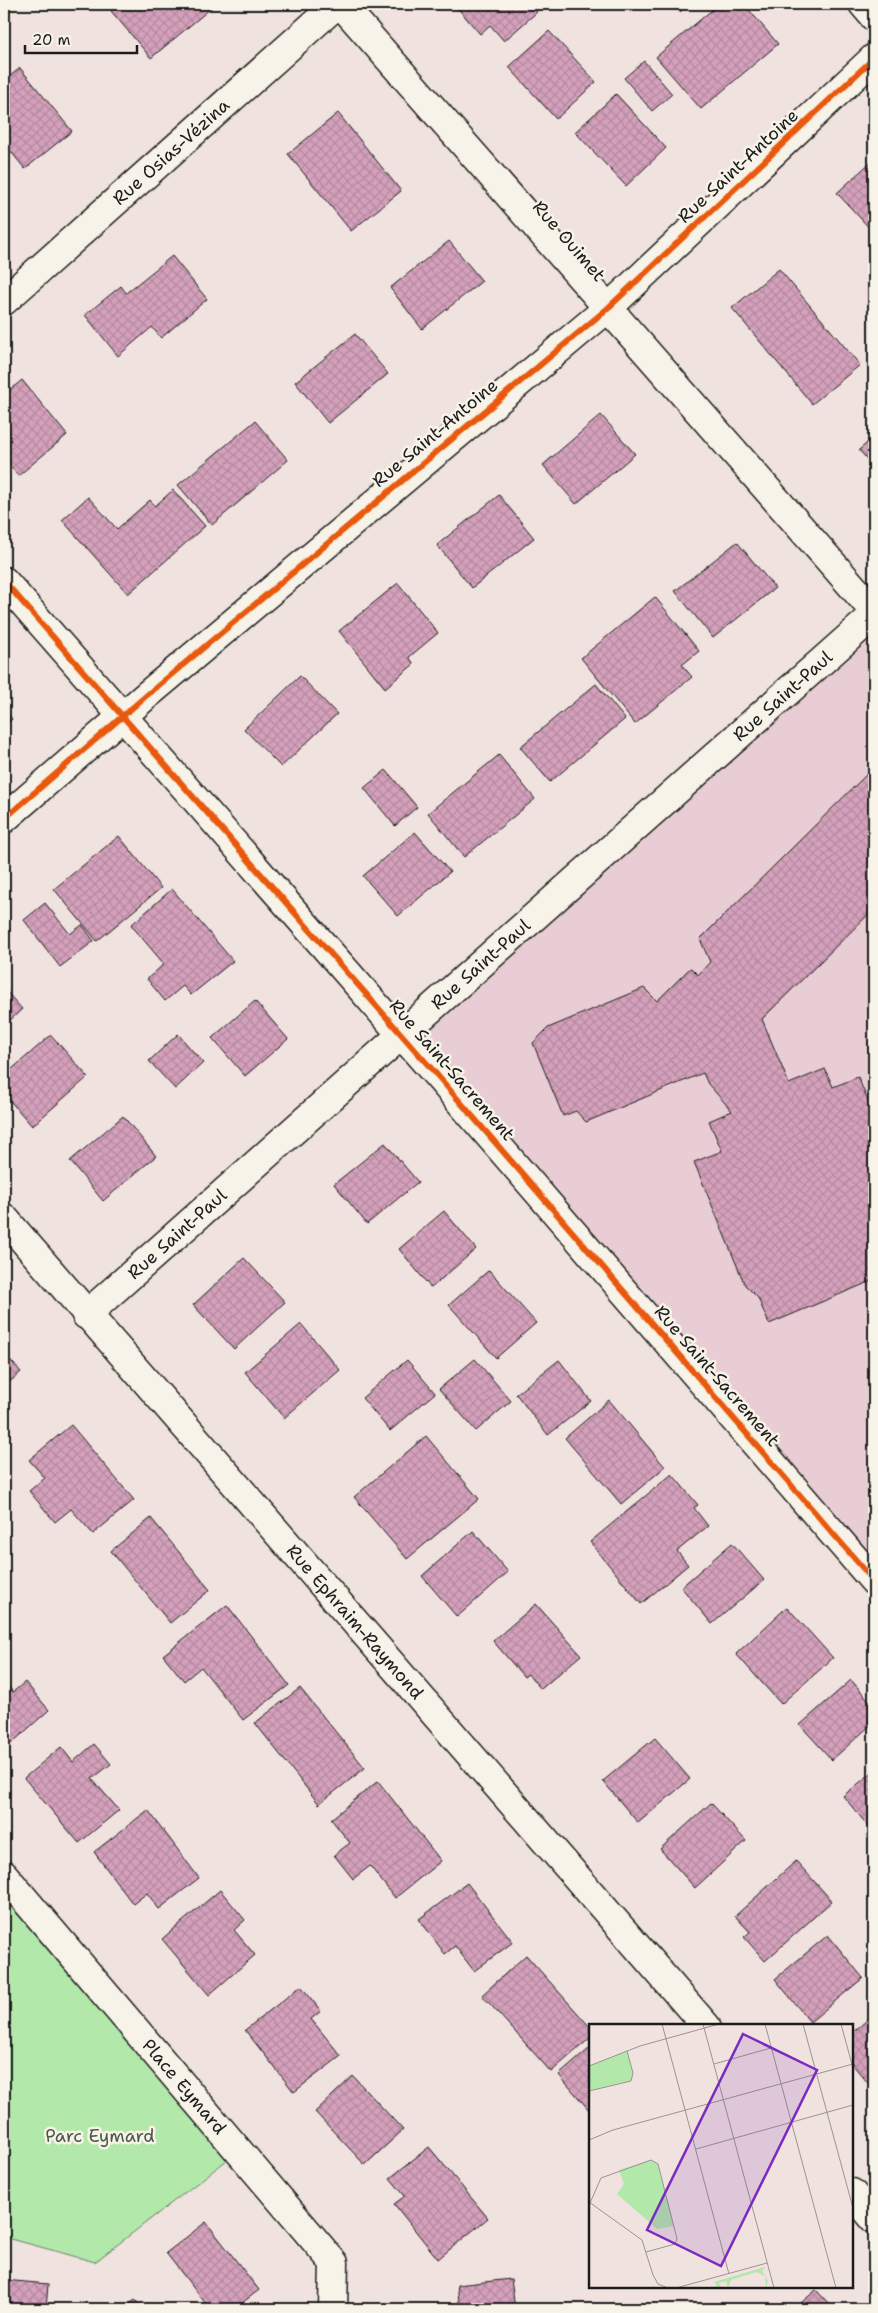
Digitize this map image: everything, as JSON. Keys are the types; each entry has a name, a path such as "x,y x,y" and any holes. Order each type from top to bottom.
{"street":[{"name":"Rue Osias-Vézina","path":"4,301 339,4"},
{"name":"Rue Ouimet","path":"339,4 874,611"},
{"path":"863,4 874,17"},
{"name":"Rue Saint-Antoine","path":"4,819 122,716 608,308 874,58"},
{"name":"Rue Saint-Sacrement","path":"4,581 401,1035 874,1581"},
{"name":"Rue Saint-Paul","path":"86,1315 874,615"},
{"name":"Rue Ephraim-Raymond","path":"4,1218 86,1315 704,2024"},
{"name":"Place Eymard","path":"4,1875 334,2263 333,2309"},
{"path":"853,2194 874,2219"}],"shaded area":[{"path":"874,615 874,1581 401,1035"}],"green space":[{"name":"Parc Eymard","path":"4,1875 240,2150 95,2262 4,2237"}],"building":[{"path":"120,4 216,4 151,58 111,11"},
{"path":"454,4 529,4 537,12 504,41 490,25 480,34"},
{"path":"673,4 689,4 680,12"},
{"path":"719,4 744,4 778,44 701,109 656,57"},
{"path":"549,31 596,82 556,119 509,67"},
{"path":"644,61 672,94 652,111 624,78"},
{"path":"20,68 72,131 25,169 4,143 4,81"},
{"path":"616,94 666,148 626,186 575,132"},
{"path":"338,113 401,191 351,231 288,154"},
{"path":"874,159 874,233 837,193"},
{"path":"449,241 482,281 422,329 390,288"},
{"path":"172,256 207,299 161,338 152,327 118,356 85,315 121,286 126,293"},
{"path":"779,269 860,365 812,404 732,308"},
{"path":"355,334 388,374 328,423 295,382"},
{"path":"22,380 67,435 18,476 4,458 4,395"},
{"path":"601,415 635,454 576,504 543,465"},
{"path":"255,421 288,460 212,525 178,485"},
{"path":"874,437 874,467 859,450"},
{"path":"173,490 205,526 128,594 62,520 88,497 117,529 150,500 155,506"},
{"path":"499,495 534,538 472,588 437,545"},
{"path":"737,542 775,588 713,638 675,591"},
{"path":"398,583 438,633 409,657 414,664 385,688 339,631"},
{"path":"655,597 699,651 682,665 692,677 635,724 581,658"},
{"path":"300,676 337,714 281,767 244,729"},
{"path":"596,684 625,719 550,782 520,747"},
{"path":"4,709 12,719 4,727"},
{"path":"499,755 535,799 464,857 428,813"},
{"path":"874,767 874,909 762,1019 789,1084 825,1069 833,1087 858,1077 874,1116 874,1280 769,1324 758,1298 745,1285 694,1162 722,1151 709,1121 732,1111 708,1084 703,1073 586,1122 576,1111 563,1116 533,1043 548,1028 644,988 657,1001 691,968 698,975 710,962 700,939"},
{"path":"386,770 417,807 395,826 364,788"},
{"path":"415,832 450,872 398,916 363,876"},
{"path":"119,836 161,888 97,941 54,889"},
{"path":"172,889 233,961 191,995 183,986 165,1001 147,979 164,964 131,925"},
{"path":"45,903 70,934 82,925 94,941 60,967 24,920"},
{"path":"4,989 22,1009 4,1026"},
{"path":"255,1001 288,1039 245,1076 212,1038"},
{"path":"178,1034 203,1063 175,1089 149,1061"},
{"path":"51,1035 88,1077 32,1126 4,1094 4,1076"},
{"path":"123,1116 156,1156 103,1201 70,1161"},
{"path":"385,1143 418,1182 367,1224 334,1184"},
{"path":"444,1211 476,1249 431,1288 399,1249"},
{"path":"244,1258 285,1302 234,1349 193,1305"},
{"path":"489,1270 536,1323 496,1358 449,1305"},
{"path":"301,1324 340,1370 284,1418 245,1372"},
{"path":"4,1353 21,1372 4,1387"},
{"path":"475,1359 511,1401 476,1431 439,1389"},
{"path":"407,1360 435,1393 390,1431 362,1398"},
{"path":"559,1360 591,1401 548,1435 516,1394"},
{"path":"609,1400 665,1467 621,1504 565,1438"},
{"path":"71,1425 134,1500 93,1534 71,1509 55,1522 29,1491 45,1478 29,1460"},
{"path":"426,1436 479,1499 407,1559 354,1497"},
{"path":"672,1474 698,1505 694,1508 708,1526 677,1551 688,1565 641,1604 590,1542"},
{"path":"151,1518 210,1590 170,1623 111,1551"},
{"path":"473,1531 508,1572 457,1617 422,1576"},
{"path":"732,1543 764,1580 712,1624 681,1587"},
{"path":"536,1604 581,1655 541,1689 528,1674 524,1677 493,1641"},
{"path":"227,1605 289,1685 243,1720 201,1667 184,1681 163,1655"},
{"path":"787,1607 833,1658 781,1704 736,1654"},
{"path":"851,1680 874,1706 874,1722 832,1760 800,1725"},
{"path":"4,1682 13,1692 25,1682 49,1710 4,1750"},
{"path":"300,1688 365,1768 319,1804 255,1723"},
{"path":"655,1738 690,1779 638,1823 603,1781"},
{"path":"94,1744 111,1764 92,1779 119,1810 79,1843 24,1778 61,1747 73,1762"},
{"path":"874,1771 874,1833 843,1796"},
{"path":"378,1781 441,1861 395,1898 370,1866 353,1879 334,1855 350,1843 331,1819"},
{"path":"711,1803 746,1841 695,1888 660,1849"},
{"path":"148,1810 199,1878 159,1909 147,1893 133,1904 94,1852"},
{"path":"796,1861 832,1901 765,1961 744,1937 750,1932 735,1916"},
{"path":"467,1883 513,1942 474,1971 455,1946 445,1954 419,1919"},
{"path":"220,1890 245,1920 234,1930 255,1955 209,1995 162,1939"},
{"path":"828,1935 863,1978 810,2022 775,1979"},
{"path":"526,1955 589,2026 589,2039 551,2072 482,1995"},
{"path":"301,1986 321,2011 311,2019 341,2056 294,2092 245,2030"},
{"path":"874,2014 874,2090 853,2065 853,2032"},
{"path":"589,2049 589,2110 559,2075"},
{"path":"353,2076 403,2130 365,2165 315,2112"},
{"path":"429,2147 488,2218 438,2259 394,2204 405,2196 390,2178"},
{"path":"206,2222 259,2290 234,2309 210,2309 166,2253"},
{"path":"511,2279 515,2309 460,2309 457,2285"},
{"path":"4,2280 48,2284 46,2309 4,2309"},
{"path":"816,2290 834,2309 794,2309"},
{"path":"135,2300 144,2309 123,2309"}],"cycle path":[{"path":"4,819 147,695 608,308 874,58"},
{"path":"4,581 430,1067 874,1581"}]}
